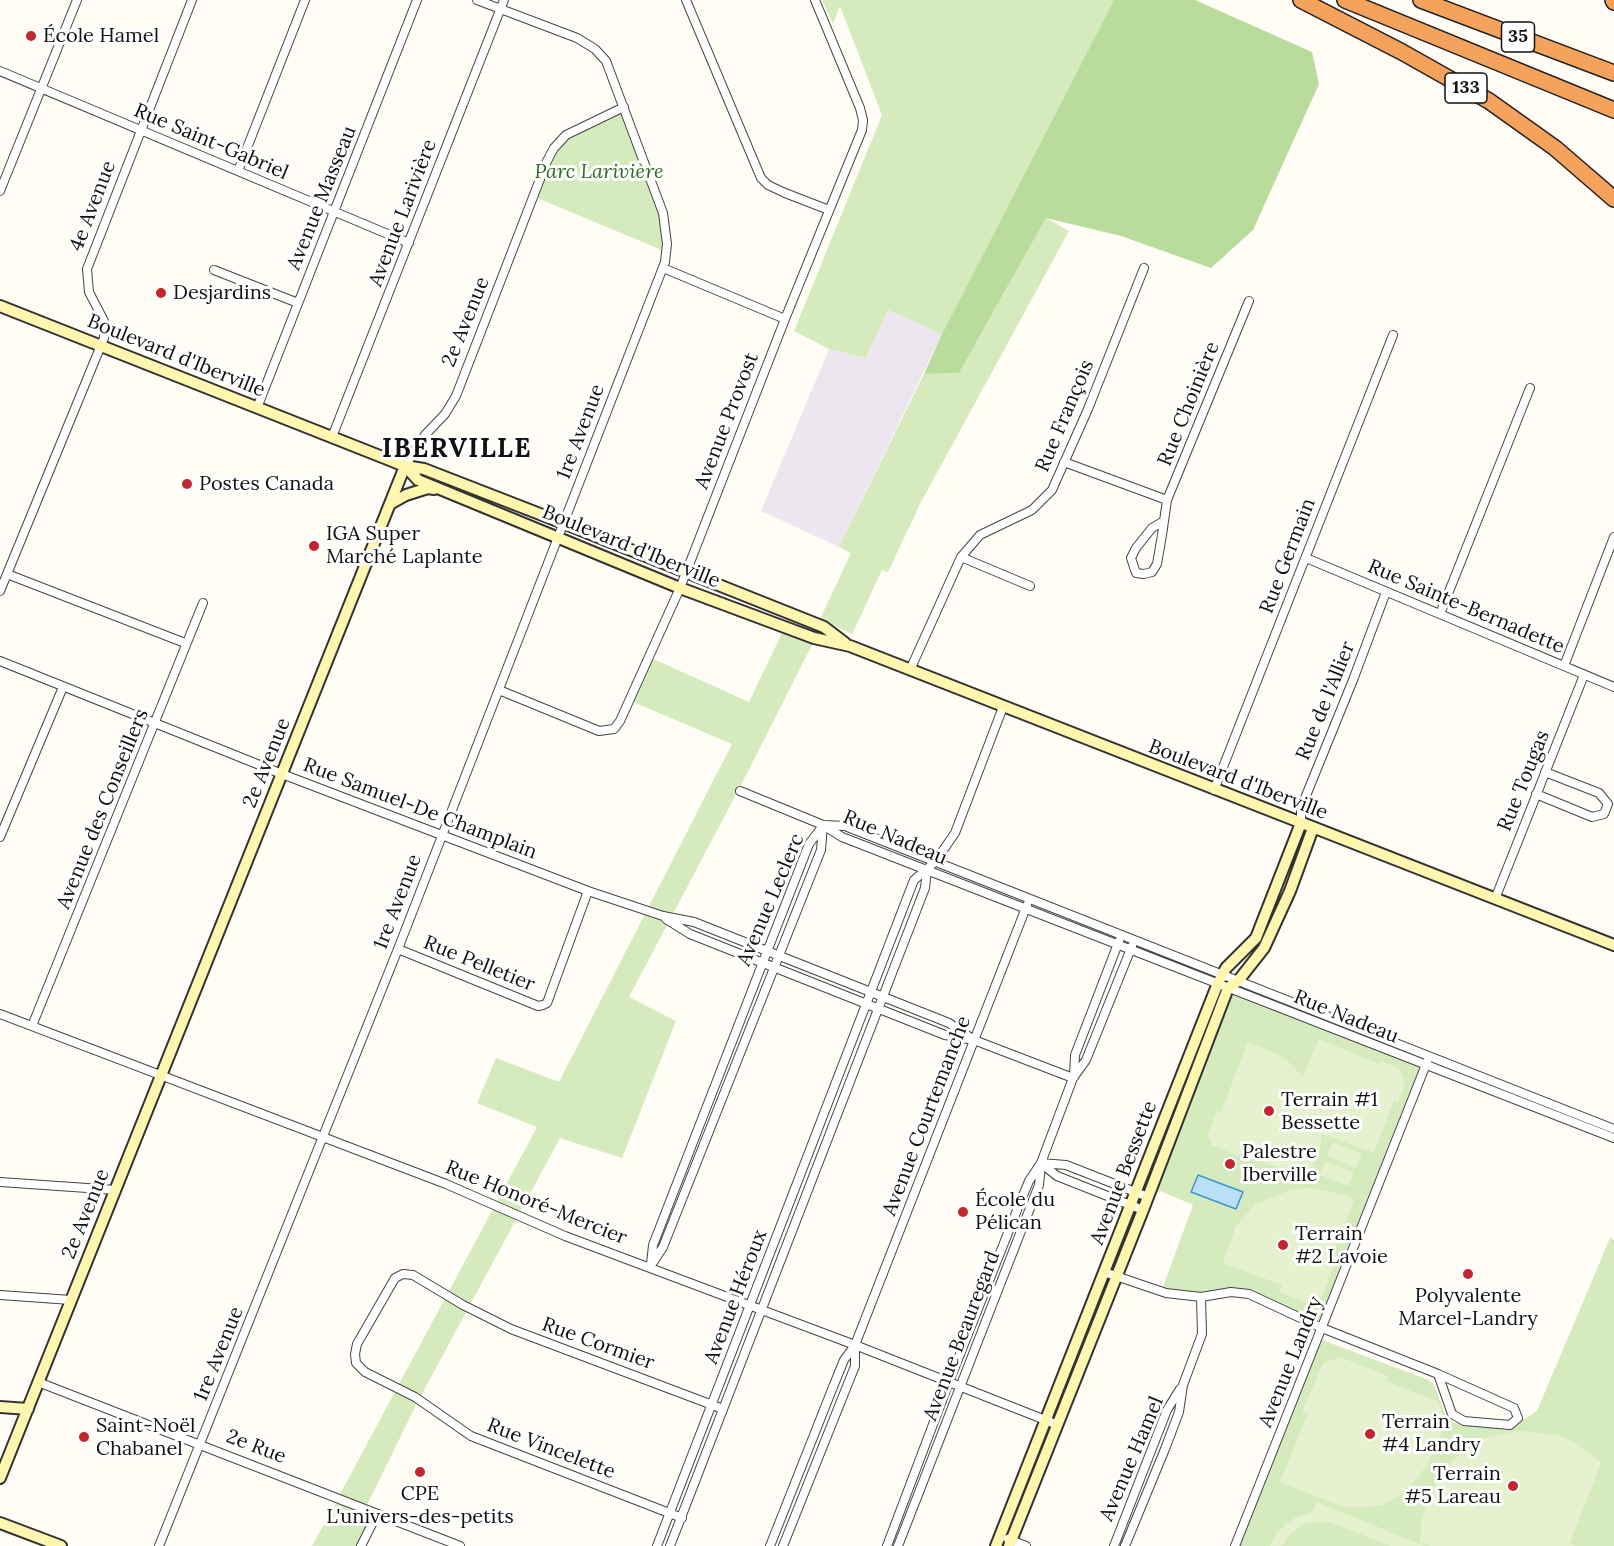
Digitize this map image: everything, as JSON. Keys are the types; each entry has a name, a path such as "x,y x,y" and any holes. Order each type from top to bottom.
{"highway":[{"name":"133","path":"1301,0 1402,52 1489,101 1555,148 1614,199"},
{"name":"35","path":"1345,0 1614,110"},
{"name":"35","path":"1422,0 1614,73"}],"street":[{"path":"0,191 77,0"},
{"name":"4e Avenue","path":"0,591 104,338 104,321 89,292 87,269 192,0"},
{"path":"238,171 305,0"},
{"name":"Avenue Masseau","path":"257,408 417,0"},
{"name":"1re Avenue","path":"159,1546 398,949 663,268 667,244 663,213 606,61 595,49 577,38 477,0"},
{"name":"Avenue Larivière","path":"332,437 504,0"},
{"path":"686,0 761,178 768,185 785,194 829,210"},
{"name":"Avenue Provost","path":"499,690 599,731 614,729 620,721 680,588 863,122 860,108 815,0"},
{"name":"Rue Saint-Gabriel","path":"0,71 409,243"},
{"name":"2e Avenue","path":"0,1478 405,466 425,435 445,414 456,396 554,148 566,135 624,107"},
{"path":"663,268 785,319"},
{"name":"Rue François","path":"910,670 961,557 980,535 1032,510 1052,490 1088,409 1144,268"},
{"path":"214,270 298,303"},
{"name":"Rue Choinière","path":"1164,521 1152,528 1136,548 1131,558 1136,573 1152,572 1156,564 1164,521 1167,500 1249,301"},
{"name":"Boulevard d'Iberville","path":"0,306 405,466 424,469 563,523 824,627 850,646"},
{"name":"Rue Germain","path":"1214,790 1393,335"},
{"path":"1440,614 1530,388"},
{"path":"1064,462 1167,500"},
{"name":"Boulevard d'Iberville","path":"405,466 418,480 680,588 814,638 850,646 1614,945"},
{"path":"390,505 406,495 428,488 443,490"},
{"path":"1564,666 1614,537"},
{"path":"961,557 1030,586"},
{"name":"Rue Sainte-Bernadette","path":"1306,558 1614,687"},
{"path":"7,574 186,643"},
{"name":"Rue de l'Allier","path":"1301,823 1301,808 1386,592"},
{"name":"Avenue des Conseillers","path":"32,1026 203,603"},
{"name":"Rue Samuel-De Champlain","path":"0,661 282,774 588,891 663,916 694,922 949,1023 974,1040"},
{"name":"Rue Tougas","path":"1495,899 1584,675"},
{"path":"0,837 63,687"},
{"name":"Avenue Héroux","path":"657,1546 914,880 935,862 955,833 1003,706"},
{"path":"1536,794 1592,818 1604,814 1608,804 1599,793 1545,772"},
{"path":"740,791 823,825"},
{"name":"Avenue Bessette","path":"1004,1542 1058,1425 1143,1210 1226,968 1256,938 1301,823"},
{"name":"Rue Nadeau","path":"823,825 845,826 1121,935 1223,982 1425,1066 1614,1138"},
{"name":"Rue Nadeau","path":"823,825 842,837 1130,949 1223,982"},
{"name":"Avenue Leclerc","path":"650,1267 653,1245 767,951 809,844 823,825"},
{"name":"Avenue Leclerc","path":"650,1267 663,1247 821,850 823,825"},
{"path":"1223,982 1238,981 1264,948 1290,891 1313,828"},
{"name":"Avenue Héroux","path":"670,1546 925,888 927,870"},
{"path":"1277,886 1290,891"},
{"name":"Rue Pelletier","path":"398,949 538,1006 547,1003 588,891"},
{"name":"Avenue Courtemanche","path":"770,1546 844,1360 855,1345 1029,899"},
{"name":"Rue Samuel-De Champlain","path":"663,916 690,933 945,1035 974,1040 1073,1078"},
{"name":"Avenue Beauregard","path":"1073,1078 1075,1055 1121,935"},
{"name":"Avenue Beauregard","path":"887,1546 1019,1205 1029,1181 1041,1163 1073,1078 1086,1060 1133,940"},
{"name":"Rue Nadeau","path":"1238,981 1614,1129"},
{"name":"Avenue Bessette","path":"1004,1542 1046,1420 1136,1192 1223,982"},
{"name":"Rue Honoré-Mercier","path":"0,1014 323,1136 446,1184 564,1236 761,1309 1058,1425"},
{"path":"733,1038 744,1043"},
{"name":"Avenue Landry","path":"1235,1546 1429,1056"},
{"path":"1467,1081 1471,1073"},
{"path":"1562,1118 1565,1109"},
{"path":"810,1149 823,1153"},
{"path":"1041,1163 1066,1165 1148,1197"},
{"path":"1041,1163 1057,1176 1143,1210"},
{"name":"Avenue Beauregard","path":"898,1546 1039,1185 1041,1163"},
{"path":"0,1182 116,1190"},
{"path":"672,1195 682,1199"},
{"path":"1104,1272 1166,1293 1201,1297 1231,1293 1249,1294 1322,1328 1438,1374 1514,1408 1518,1418 1510,1425 1464,1421 1452,1414 1438,1374"},
{"name":"Rue Cormier","path":"415,1397 365,1372 356,1364 355,1354 357,1344 394,1278 403,1275 413,1275 463,1305 511,1329 723,1409"},
{"path":"0,1295 72,1300"},
{"name":"Avenue Hamel","path":"1125,1546 1179,1412 1183,1385 1202,1334 1201,1297"},
{"name":"Avenue Courtemanche","path":"783,1546 855,1366 855,1345"},
{"name":"2e Rue","path":"38,1382 460,1546"},
{"name":"Avenue Hamel","path":"1114,1546 1167,1410 1183,1385"},
{"name":"Rue Vincelette","path":"415,1397 471,1436 682,1518"},
{"path":"0,1407 28,1409"},
{"path":"692,1456 704,1460"},
{"path":"792,1490 804,1494"},
{"path":"360,1546 377,1514"},
{"path":"898,1515 908,1520"},
{"path":"0,1523 62,1546"},
{"path":"1004,1542 1026,1546"}],"shaded area":[{"path":"888,310 942,334 839,547 761,511 829,349 866,358"}],"green space":[{"path":"822,0 1114,0 942,334 888,310 866,358 829,349 794,331 882,115 840,6 833,24"},
{"path":"1114,0 1195,0 1312,52 1319,84 1253,230 1211,268 1121,236 1046,218 959,373 924,374 942,334"},
{"name":"Parc Larivière","path":"624,107 652,176 669,253 535,197 560,141"},
{"path":"1046,218 1069,231 921,502 888,572 882,570 852,634 820,619 851,553 839,547 924,374 959,373"},
{"path":"783,631 813,643 629,997 676,1021 622,1158 560,1138 417,1403 366,1507 339,1496 537,1127 477,1103 496,1058 559,1082 732,744 633,702 649,657 749,702"},
{"path":"1228,988 1425,1066 1321,1321 1252,1295 1160,1295 1193,1205 1156,1189"},
{"path":"1319,1039 1379,1064 1381,1061 1400,1069 1405,1083 1398,1102 1394,1101 1374,1153 1322,1134 1320,1149 1308,1179 1240,1153 1238,1156 1212,1145 1208,1134 1217,1110 1221,1112 1248,1042 1281,1056 1303,1077"},
{"path":"1333,1142 1362,1154 1356,1168 1327,1156"},
{"path":"1325,1161 1354,1172 1349,1186 1320,1175"},
{"name":"Terrain #2 Lavoie","path":"1310,1188 1345,1195 1354,1200 1329,1264 1334,1266 1322,1296 1305,1302 1279,1292 1282,1285 1223,1263 1236,1226 1255,1205 1289,1190"},
{"path":"1610,1238 1614,1240 1614,1546 1233,1546 1314,1337 1429,1380 1434,1385 1446,1416 1454,1423 1506,1430 1537,1411"},
{"name":"Terrain #4 Landry","path":"1340,1357 1388,1376 1386,1381 1438,1402 1446,1423 1427,1465 1415,1481 1399,1496 1381,1505 1344,1507 1280,1482 1307,1415 1302,1412 1323,1363"},
{"name":"Terrain #5 Lareau","path":"1522,1431 1557,1435 1575,1442 1601,1463 1570,1543 1575,1546 1431,1546 1420,1542 1421,1523 1429,1494 1447,1466 1459,1455 1487,1438"},
{"path":"337,1501 373,1514 358,1546 312,1546"},
{"path":"1317,1502 1424,1546 1391,1546 1329,1522 1307,1523 1291,1533 1282,1546 1270,1546 1276,1534 1287,1523 1298,1516 1311,1513"}],"water":[{"path":"1198,1175 1243,1192 1236,1209 1191,1192"}],"place":[{"name":"École Hamel","path":"31,36"},
{"name":"Desjardins","path":"161,293"},
{"name":"Postes Canada","path":"187,484"},
{"name":"IGA Super Marché Laplante","path":"314,546"},
{"name":"Terrain #1 Bessette","path":"1269,1111"},
{"name":"Palestre Iberville","path":"1230,1164"},
{"name":"École du Pélican","path":"963,1212"},
{"name":"Terrain #2 Lavoie","path":"1283,1245"},
{"name":"Polyvalente Marcel-Landry","path":"1468,1274"},
{"name":"Terrain #4 Landry","path":"1370,1434"},
{"name":"Saint-Noël Chabanel","path":"84,1437"},
{"name":"CPE L'univers-des-petits","path":"420,1472"},
{"name":"Terrain #5 Lareau","path":"1513,1486"}],"district":[{"name":"IBERVILLE","path":"457,450"}]}
